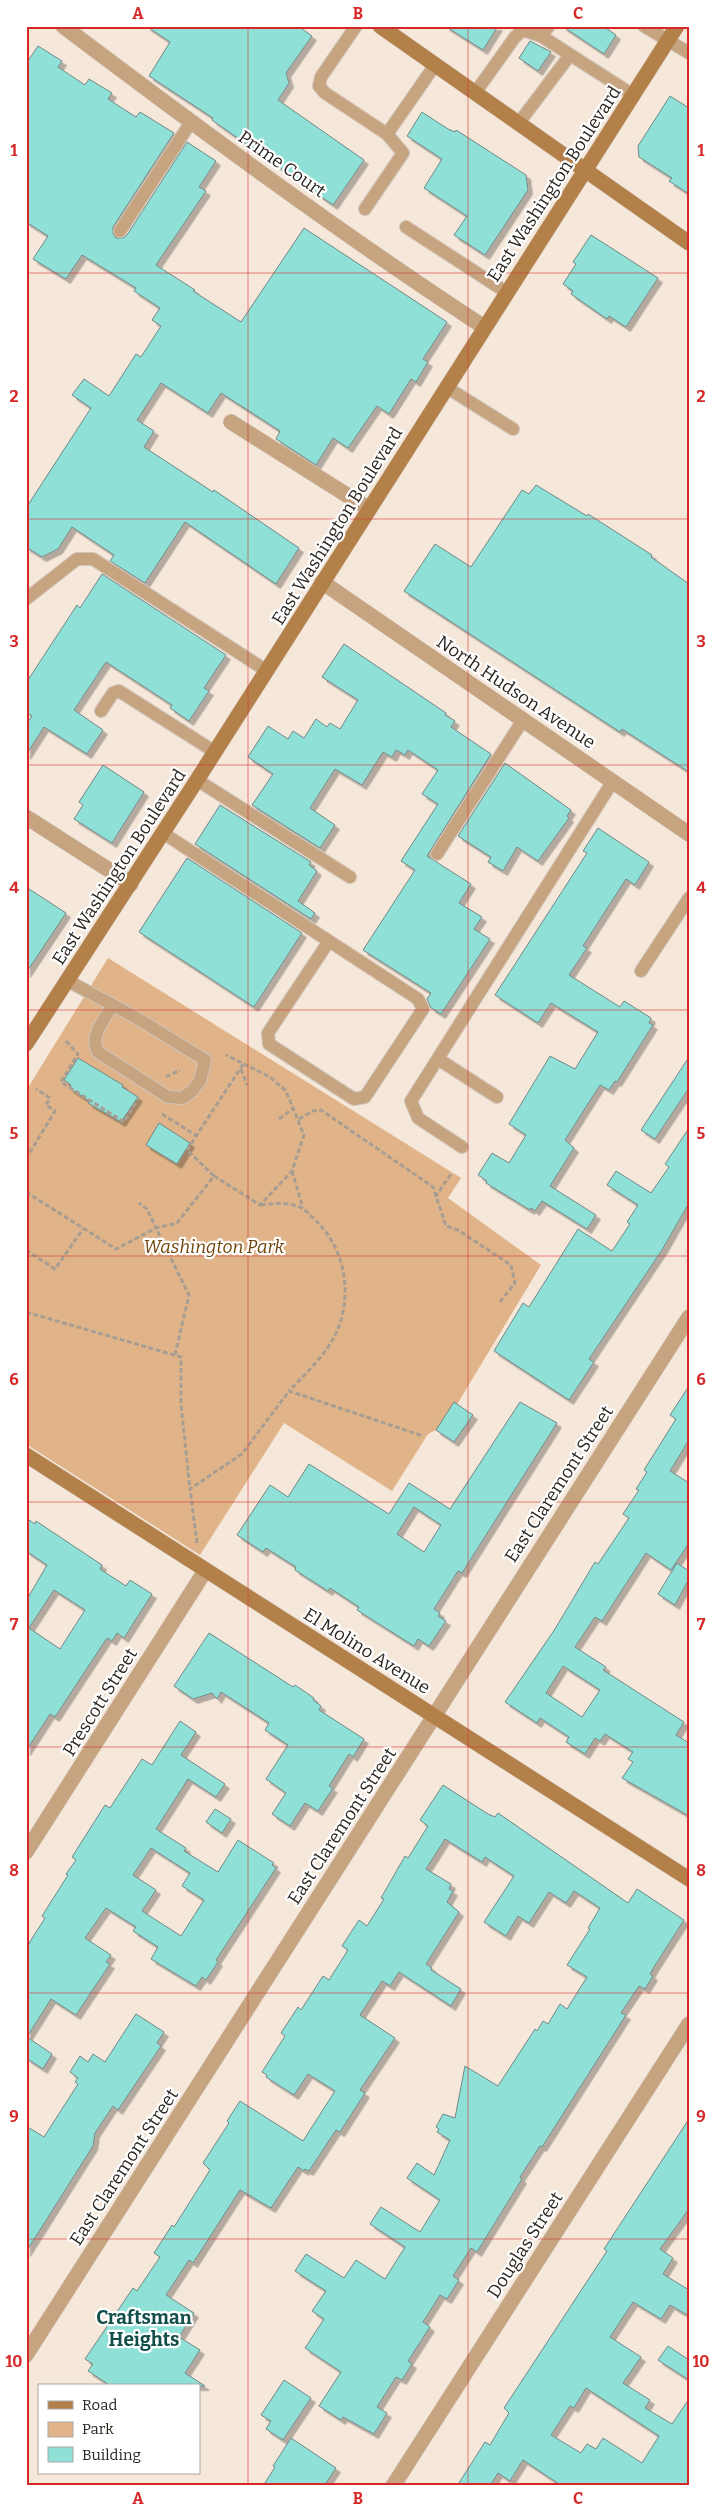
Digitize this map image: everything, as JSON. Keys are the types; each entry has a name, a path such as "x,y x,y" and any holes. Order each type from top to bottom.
{"main road":[{"path":"380,26 689,243"},
{"name":"East Washington Boulevard","path":"26,1044 198,780 584,169 677,26"},
{"name":"El Molino Avenue","path":"26,1455 689,1879"}],"street":[{"name":"Prime Court","path":"63,26 191,122 425,288 484,327"},
{"path":"231,422 370,509"},
{"name":"North Hudson Avenue","path":"322,582 689,834"},
{"path":"26,817 131,884"},
{"name":"East Claremont Street","path":"26,2355 689,1317"},
{"name":"Prescott Street","path":"26,1852 205,1571"},
{"name":"Douglas Street","path":"393,2486 689,2024"}],"lane":[{"path":"356,26 321,77 320,86 325,93 386,134 403,153 365,209"},
{"path":"644,26 689,53"},
{"path":"475,93 515,37 523,30 545,31 570,55 633,95"},
{"path":"518,124 570,55"},
{"path":"386,134 435,65"},
{"path":"120,231 191,122"},
{"path":"406,227 506,292"},
{"path":"446,387 513,429"},
{"path":"26,600 77,559 93,559 267,671"},
{"path":"101,711 113,693 119,691 215,752"},
{"path":"437,854 523,720"},
{"path":"198,780 350,877"},
{"path":"462,1147 418,1118 411,1101 613,781"},
{"path":"164,833 418,999 423,1008 365,1097 354,1099 269,1044 268,1033 329,941"},
{"path":"641,971 689,898"},
{"path":"68,981 113,1005 205,1060 200,1081 192,1091 182,1098 168,1097 98,1052 94,1045 95,1034 113,1005"},
{"path":"438,1059 497,1097"}],"path":[{"path":"66,1041 78,1054 61,1082 124,1122 139,1098"},
{"path":"226,1055 270,1077 286,1091 304,1135 292,1171 260,1205"},
{"path":"190,1489 242,1454 289,1391 318,1360 337,1331 344,1307 344,1275 337,1249 324,1228 303,1209 283,1203 260,1205 214,1176 187,1150 244,1063"},
{"path":"240,1069 247,1084"},
{"path":"26,1159 55,1111 46,1104 50,1098 36,1089"},
{"path":"279,1120 294,1108"},
{"path":"299,1119 313,1111 321,1110 433,1187 446,1226 458,1230 511,1264 515,1283 500,1302"},
{"path":"292,1171 303,1209"},
{"path":"435,1197 451,1174"},
{"path":"26,1192 116,1249 156,1228 177,1223 214,1176"},
{"path":"139,1203 147,1209 189,1294 175,1356"},
{"path":"26,1250 55,1269 83,1229"},
{"path":"26,1312 180,1357 181,1404 197,1543"},
{"path":"289,1391 423,1436"}],"green space":[{"name":"Washington Park","path":"108,958 461,1178 448,1198 541,1265 444,1426 428,1434 392,1491 284,1423 200,1555 26,1444 26,1091"}],"building":[{"path":"146,26 298,26 312,36 286,73 289,83 278,100 364,160 333,205 212,120 213,118 149,76 170,42"},
{"path":"445,26 498,26 483,50"},
{"path":"562,26 603,26 616,35 604,54"},
{"path":"530,41 551,52 538,71 519,58"},
{"path":"38,46 62,61 58,67 85,85 89,79 112,93 108,99 136,117 140,112 174,133 113,227 113,234 116,238 123,238 127,235 187,142 216,161 199,187 206,191 156,265 195,290 193,291 241,322 304,228 447,322 423,359 428,362 416,382 411,379 389,414 377,406 348,448 333,438 316,465 276,439 280,431 221,393 208,413 161,383 137,420 154,431 144,447 213,492 214,490 299,548 276,584 185,522 145,583 110,561 114,555 72,527 58,549 42,557 26,547 26,508 91,408 72,395 84,379 109,396 136,354 141,357 161,326 152,320 160,308 134,291 136,288 82,255 66,279 33,259 48,236 26,222 26,64"},
{"path":"670,96 689,108 689,194 669,181 672,178 639,157 638,146"},
{"path":"422,112 448,129 455,132 456,130 526,175 528,190 485,255 454,235 467,216 424,188 442,159 407,136"},
{"path":"591,235 658,278 626,327 609,316 607,319 571,294 573,291 563,284 576,264 573,262"},
{"path":"536,485 587,516 588,514 652,555 651,557 689,584 689,772 622,729 620,732 404,591 435,544 471,567 522,490 529,494"},
{"path":"102,574 226,655 204,688 209,691 189,721 170,708 172,705 106,662 74,710 103,730 87,754 44,727 26,755 26,725 32,716 26,712 26,683 77,605 80,608"},
{"path":"344,644 446,713 445,715 455,721 451,727 491,754 427,856 471,884 459,903 482,917 474,929 490,939 441,1014 431,1008 427,999 431,993 363,950 415,870 401,861 438,804 422,794 438,770 408,750 405,755 396,750 392,757 383,752 362,785 335,769 310,808 335,825 320,848 252,805 273,774 248,757 268,726 288,739 293,731 304,738 316,719 327,727 330,723 340,729 358,700 322,677"},
{"path":"505,763 571,810 567,816 569,818 538,861 517,847 503,871 488,862 491,857 458,836"},
{"path":"103,765 144,792 112,843 74,819 83,805 79,802"},
{"path":"220,805 311,862 309,865 317,871 298,901 315,913 311,919 195,844"},
{"path":"598,828 649,862 635,885 626,879 583,946 587,948 569,975 620,1007 624,1001 651,1018 649,1023 653,1025 617,1082 615,1081 609,1090 600,1085 565,1140 574,1148 550,1186 596,1215 587,1229 542,1201 535,1211 531,1208 530,1210 486,1183 487,1181 478,1175 492,1153 509,1163 526,1135 509,1124 550,1056 575,1069 598,1032 551,1003 538,1023 495,995 587,853 583,851"},
{"path":"187,858 302,933 254,1007 139,932"},
{"path":"26,887 66,913 26,973"},
{"path":"689,1057 689,1088 655,1139 641,1130"},
{"path":"78,1058 123,1085 122,1087 138,1097 121,1122 88,1103 89,1101 69,1088 71,1085 64,1080"},
{"path":"159,1123 190,1143 177,1164 146,1145"},
{"path":"689,1128 689,1203 662,1250 589,1359 594,1362 569,1400 494,1351 523,1303 529,1307 578,1229 612,1251 630,1224 627,1222 638,1205 607,1185 616,1171 651,1193 669,1167 665,1164"},
{"path":"689,1386 689,1440 670,1471 689,1483 689,1543 671,1570 646,1553 602,1621 595,1617 575,1647 606,1667 603,1670 684,1722 676,1735 689,1743 689,1816 622,1778 633,1762 628,1759 633,1752 605,1734 600,1741 595,1738 585,1754 566,1742 569,1737 540,1718 537,1723 505,1702 555,1629 595,1562 598,1564 629,1518 623,1514 639,1490 636,1489 647,1472 644,1470 676,1419 670,1415","holes":["563,1666 600,1690 582,1717 546,1693"]},
{"path":"454,1402 473,1415 454,1442 436,1430"},
{"path":"520,1402 557,1423 462,1573 458,1571 434,1609 440,1613 438,1616 446,1621 429,1646 418,1639 414,1646 357,1610 359,1607 330,1588 328,1591 295,1570 296,1567 266,1548 263,1552 237,1535 270,1485 288,1497 309,1464 389,1514 409,1483 450,1509","holes":["414,1507 441,1525 424,1552 397,1534"]},
{"path":"26,1518 35,1524 36,1521 102,1565 100,1569 126,1586 130,1580 152,1594 124,1638 117,1633 112,1641 107,1638 55,1717 50,1714 26,1751 26,1601 47,1565 26,1551","holes":["54,1590 85,1610 60,1649 29,1628"]},
{"path":"677,1563 689,1571 689,1579 675,1605 658,1594"},
{"path":"209,1633 293,1687 295,1685 314,1698 313,1700 321,1706 319,1710 364,1739 353,1757 349,1754 329,1786 333,1788 318,1811 305,1803 290,1826 272,1814 286,1793 266,1779 288,1745 265,1730 269,1723 221,1692 217,1699 212,1693 193,1699 174,1686"},
{"path":"180,1721 196,1732 181,1755 225,1784 216,1797 188,1779 156,1829 186,1848 184,1851 218,1872 238,1840 274,1863 272,1865 276,1868 216,1960 218,1962 206,1980 202,1977 196,1986 151,1959 158,1947 133,1931 136,1927 106,1908 85,1938 111,1955 106,1962 110,1964 76,2015 51,1999 27,2037 52,2054 43,2069 26,2058 26,1948 45,1918 42,1916 76,1860 72,1857 105,1805 110,1808 142,1759 152,1765","holes":["151,1848 190,1873 182,1886 204,1900 181,1936 142,1911 156,1890 133,1875"]},
{"path":"443,1785 488,1814 495,1817 498,1813 628,1903 637,1889 684,1920 650,1974 653,1976 645,1989 639,1986 621,2013 626,2015 542,2147 540,2146 520,2177 522,2179 477,2252 471,2248 453,2276 459,2280 447,2299 440,2295 423,2322 430,2327 408,2361 412,2364 402,2380 396,2377 377,2407 387,2413 374,2434 343,2417 341,2420 319,2406 341,2372 305,2348 324,2319 312,2311 326,2291 295,2271 306,2254 344,2278 356,2260 385,2279 405,2247 370,2224 381,2207 420,2232 440,2200 407,2178 417,2163 434,2175 450,2140 437,2132 439,2129 436,2127 443,2114 455,2118 465,2066 498,2086 535,2029 537,2031 543,2021 548,2024 560,2004 567,2009 587,1977 567,1965 590,1929 588,1928 600,1908 574,1891 566,1903 549,1892 529,1923 518,1916 506,1936 484,1922 514,1876 485,1857 482,1862 445,1839 426,1869 451,1884 449,1889 453,1891 447,1902 459,1912 426,1964 432,1968 431,1970 461,1989 451,2006 399,1972 390,1986 382,1981 360,2015 395,2038 360,2090 365,2093 340,2132 336,2130 309,2171 305,2169 304,2171 298,2167 271,2208 240,2190 193,2263 189,2260 166,2295 194,2313 179,2337 200,2350 185,2373 205,2386 200,2386 200,2384 108,2384 88,2371 93,2364 85,2359 133,2288 137,2291 160,2257 154,2253 172,2225 174,2227 210,2170 203,2163 229,2123 227,2121 240,2101 303,2141 335,2091 308,2074 294,2095 266,2077 267,2075 262,2072 285,2036 281,2033 298,2007 301,2010 323,1976 329,1980 348,1950 342,1946 359,1920 367,1926 384,1899 381,1898 405,1856 408,1858 428,1826 420,1820"},
{"path":"215,1809 231,1819 222,1833 206,1822"},
{"path":"136,2014 164,2032 157,2043 161,2046 118,2110 113,2106 95,2133 93,2146 26,2252 26,2126 44,2137 78,2084 75,2082 78,2078 70,2072 80,2056 88,2062 93,2054 105,2062"},
{"path":"689,2119 689,2209 660,2249 673,2258 663,2274 689,2290 689,2316 670,2305 661,2319 633,2302 610,2337 641,2357 623,2383 650,2400 645,2408 672,2424 689,2399 689,2486 562,2486 523,2460 510,2481 498,2473 490,2486 457,2486 485,2442 490,2445 509,2413 504,2408 607,2251 604,2249","holes":["586,2388 659,2436 642,2463 603,2438 596,2449 587,2444 581,2453 551,2435 570,2406 574,2408"]},
{"path":"668,2346 689,2360 689,2380 658,2360"},
{"path":"284,2380 311,2398 283,2440 266,2429 271,2421 261,2415"},
{"path":"291,2438 336,2468 324,2486 263,2486"}],"district":[{"name":"Craftsman Heights","path":"144,2328"}]}
